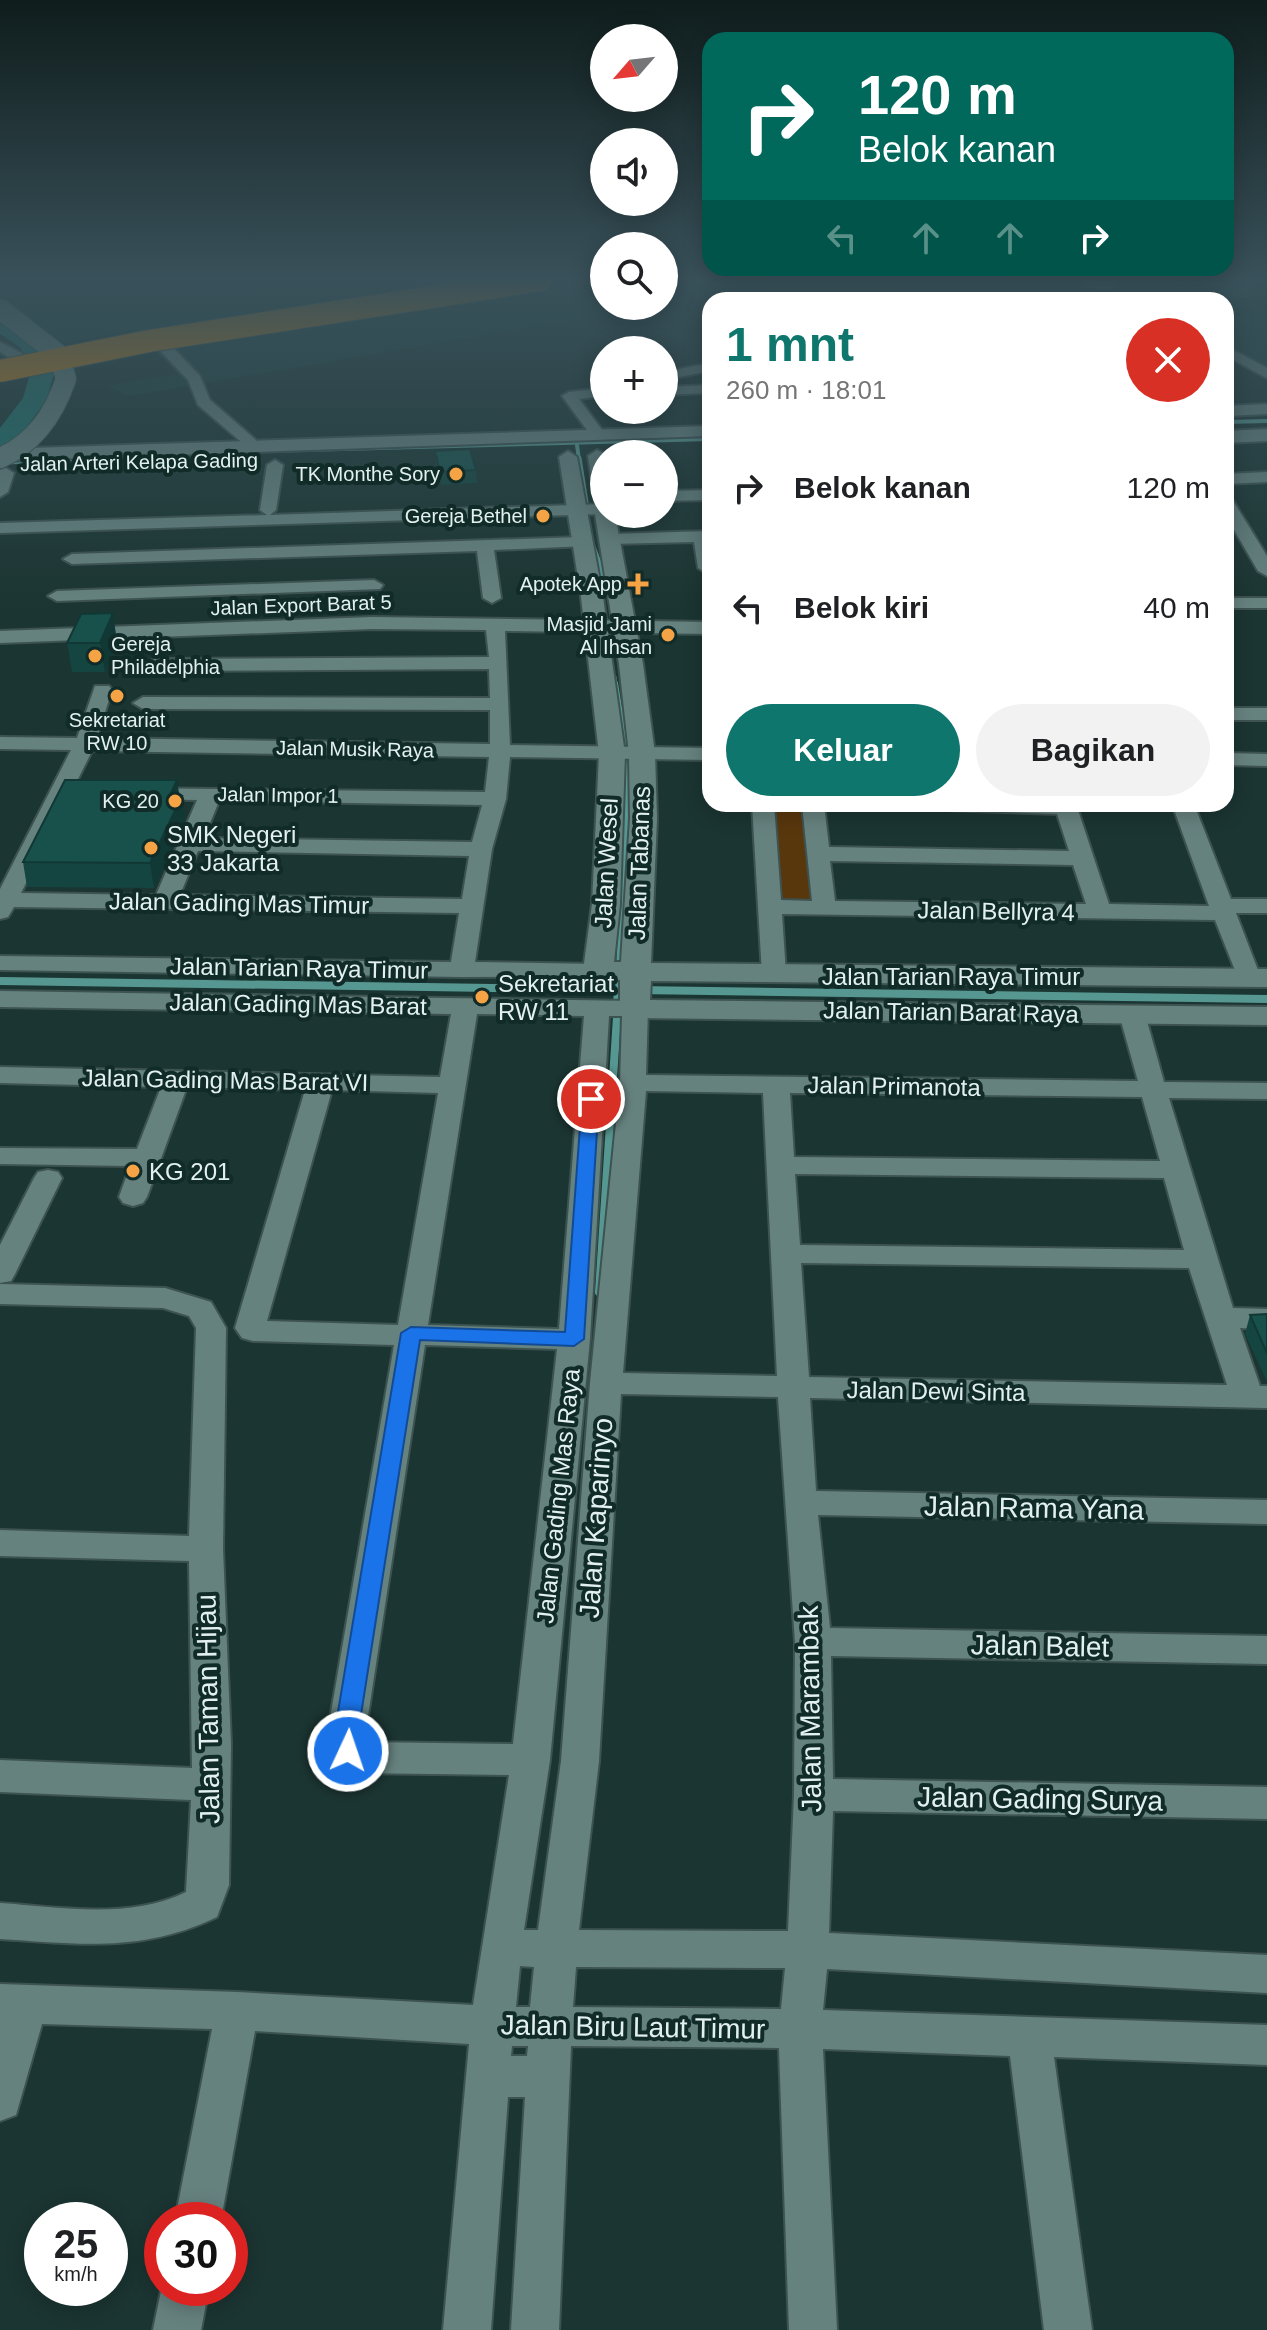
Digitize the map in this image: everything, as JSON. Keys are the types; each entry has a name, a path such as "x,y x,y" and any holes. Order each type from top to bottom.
{"main road":[{"path":"2,465 43,389"},
{"path":"2,465 11,454 32,440 61,389"}],"street":[{"path":"39,450 72,389"},
{"path":"198,389 203,402 250,453"},
{"path":"678,390 702,389"},
{"path":"590,392 575,395 590,494"},
{"path":"1234,413 1267,412"},
{"name":"Jalan Arteri Kelapa Gading","path":"2,465 702,429"},
{"path":"1234,430 1267,429"},
{"name":"Jalan Arteri Kelapa Gading","path":"250,453 582,452 702,430"},
{"path":"1234,437 1267,435"},
{"name":"Jalan Arteri Kelapa Gading","path":"2,465 39,450 582,452 702,445"},
{"name":"Jalan Arteri Kelapa Gading","path":"250,453 275,465 336,463"},
{"path":"268,510 275,465"},
{"path":"1234,479 1267,477"},
{"path":"678,496 702,495"},
{"path":"0,528 590,504"},
{"path":"678,506 702,505"},
{"path":"0,518 268,510 378,512"},
{"path":"590,510 580,542 605,589"},
{"path":"82,525 72,559 46,616 373,604 378,512"},
{"path":"1234,515 1267,571"},
{"path":"604,528 609,539 605,589 627,754"},
{"path":"609,539 702,536"},
{"path":"72,559 580,542"},
{"path":"485,545 492,598"},
{"path":"1234,603 1267,603"},
{"name":"Jalan Export Barat 5","path":"0,637 46,616 161,631 373,604 495,625 702,628"},
{"path":"462,970 481,849 495,799 500,752 499,663 495,625"},
{"path":"161,631 134,724 498,704"},
{"path":"151,674 499,663"},
{"path":"3,906 85,744 102,690"},
{"path":"1234,714 1267,714"},
{"name":"Jalan Musik Raya","path":"0,743 85,744 134,724 500,752 702,754"},
{"name":"Jalan Tabanas","path":"624,982 642,839 627,754"},
{"name":"Jalan Wesel","path":"624,982 606,904 627,754"},
{"path":"1234,759 1266,761"},
{"path":"61,793 91,793"},
{"name":"Jalan Impor 1","path":"121,793 495,799"},
{"path":"165,902 211,794"},
{"path":"763,812 774,974"},
{"path":"814,812 824,908"},
{"path":"1068,812 1100,912"},
{"path":"1186,812 1222,910 1258,978"},
{"path":"190,844 481,849"},
{"path":"818,854 1082,858"},
{"name":"Jalan Gading Mas Timur","path":"3,906 165,902 471,906"},
{"name":"Jalan Bellyra 4","path":"769,907 1100,912 1267,906"},
{"name":"Jalan Tarian Raya Timur","path":"0,963 462,970 624,982 774,974 1258,978"},
{"name":"Jalan Gading Mas Barat","path":"0,999 597,1009 624,982"},
{"name":"Jalan Tarian Barat Raya","path":"624,982 1132,1014 1267,1016"},
{"name":"Jalan Kaparinyo","path":"535,2330 551,2020 580,1761 606,1383 633,1083 624,982"},
{"path":"465,1007 345,1742 348,1751 355,1757 531,1760"},
{"name":"Jalan Gading Mas Raya","path":"467,2330 491,2035 501,1946 531,1760 574,1339 597,1009"},
{"path":"1132,1014 1201,1259 1221,1318 1257,1397"},
{"name":"Jalan Gading Mas Barat VI","path":"0,1075 450,1085"},
{"path":"133,1197 177,1078"},
{"path":"321,1082 250,1328 253,1331 574,1339"},
{"name":"Jalan Primanota","path":"633,1083 1267,1091"},
{"name":"Jalan Marambak","path":"776,1085 800,1503 813,1642 814,1795 801,2023 813,2330"},
{"path":"0,1156 147,1158"},
{"path":"780,1165 1176,1170"},
{"path":"0,1274 48,1178"},
{"path":"786,1254 1201,1259"},
{"name":"Jalan Taman Hijau","path":"0,1294 165,1298 200,1309 211,1328 206,1549 211,1785 209,1885 202,1904 169,1921 123,1927 0,1921"},
{"path":"1221,1318 1267,1319"},
{"name":"Jalan Dewi Sinta","path":"606,1383 1257,1397"},
{"name":"Jalan Rama Yana","path":"800,1503 1267,1512"},
{"path":"0,1543 206,1549"},
{"name":"Jalan Balet","path":"813,1642 1267,1650"},
{"path":"0,1776 211,1785"},
{"name":"Jalan Gading Surya","path":"814,1795 1267,1803"},
{"path":"501,1946 557,1956 807,1956 1267,1974"},
{"path":"0,2100 13,2004"},
{"name":"Jalan Biru Laut Timur","path":"13,2004 237,2011 491,2035 551,2020 801,2023 1029,2037 1267,2045"},
{"path":"201,2202 237,2011"},
{"path":"491,2035 548,2077"},
{"path":"1029,2037 1068,2330"},
{"path":"177,2330 182,2306"}],"shaded area":[{"path":"113,389 171,389 129,396"},
{"path":"769,812 803,812 813,902 769,901"}],"building":[{"path":"470,449 476,470 440,472 435,451"},
{"path":"113,613 100,643 67,643 81,614"},
{"path":"65,780 177,780 170,795 182,796 150,863 23,862"},
{"path":"1267,1314 1267,1353 1250,1315"}],"waterway":[{"path":"0,446 35,399 38,389"},
{"path":"1234,422 1267,421"},
{"path":"267,451 702,439"},
{"path":"577,445 579,460"},
{"path":"66,459 85,458"},
{"path":"66,459 86,458"},
{"path":"579,458 588,515"},
{"path":"7,462 66,459"},
{"path":"45,460 66,459"},
{"path":"592,544 601,568 602,597"},
{"path":"614,677 615,685"},
{"path":"615,683 629,769 619,968"},
{"path":"618,990 619,966"},
{"path":"0,981 618,990"},
{"path":"617,1007 618,990"},
{"path":"618,990 1267,999"},
{"path":"599,1292 617,1017"}],"place":[{"name":"TK Monthe Sory","path":"456,474"},
{"name":"Gereja Bethel","path":"543,516"},
{"name":"Apotek App","path":"638,584"},
{"name":"Masjid Jami Al Ihsan","path":"668,635"},
{"name":"Gereja Philadelphia","path":"95,656"},
{"name":"Sekretariat RW 10","path":"117,696"},
{"name":"KG 20","path":"175,801"},
{"name":"SMK Negeri 33 Jakarta","path":"151,848"},
{"name":"Sekretariat RW 11","path":"482,997"},
{"name":"KG 201","path":"133,1171"}],"route":[{"path":"348,1751 345,1742 348,1721 411,1333 574,1339 591,1099"}]}
